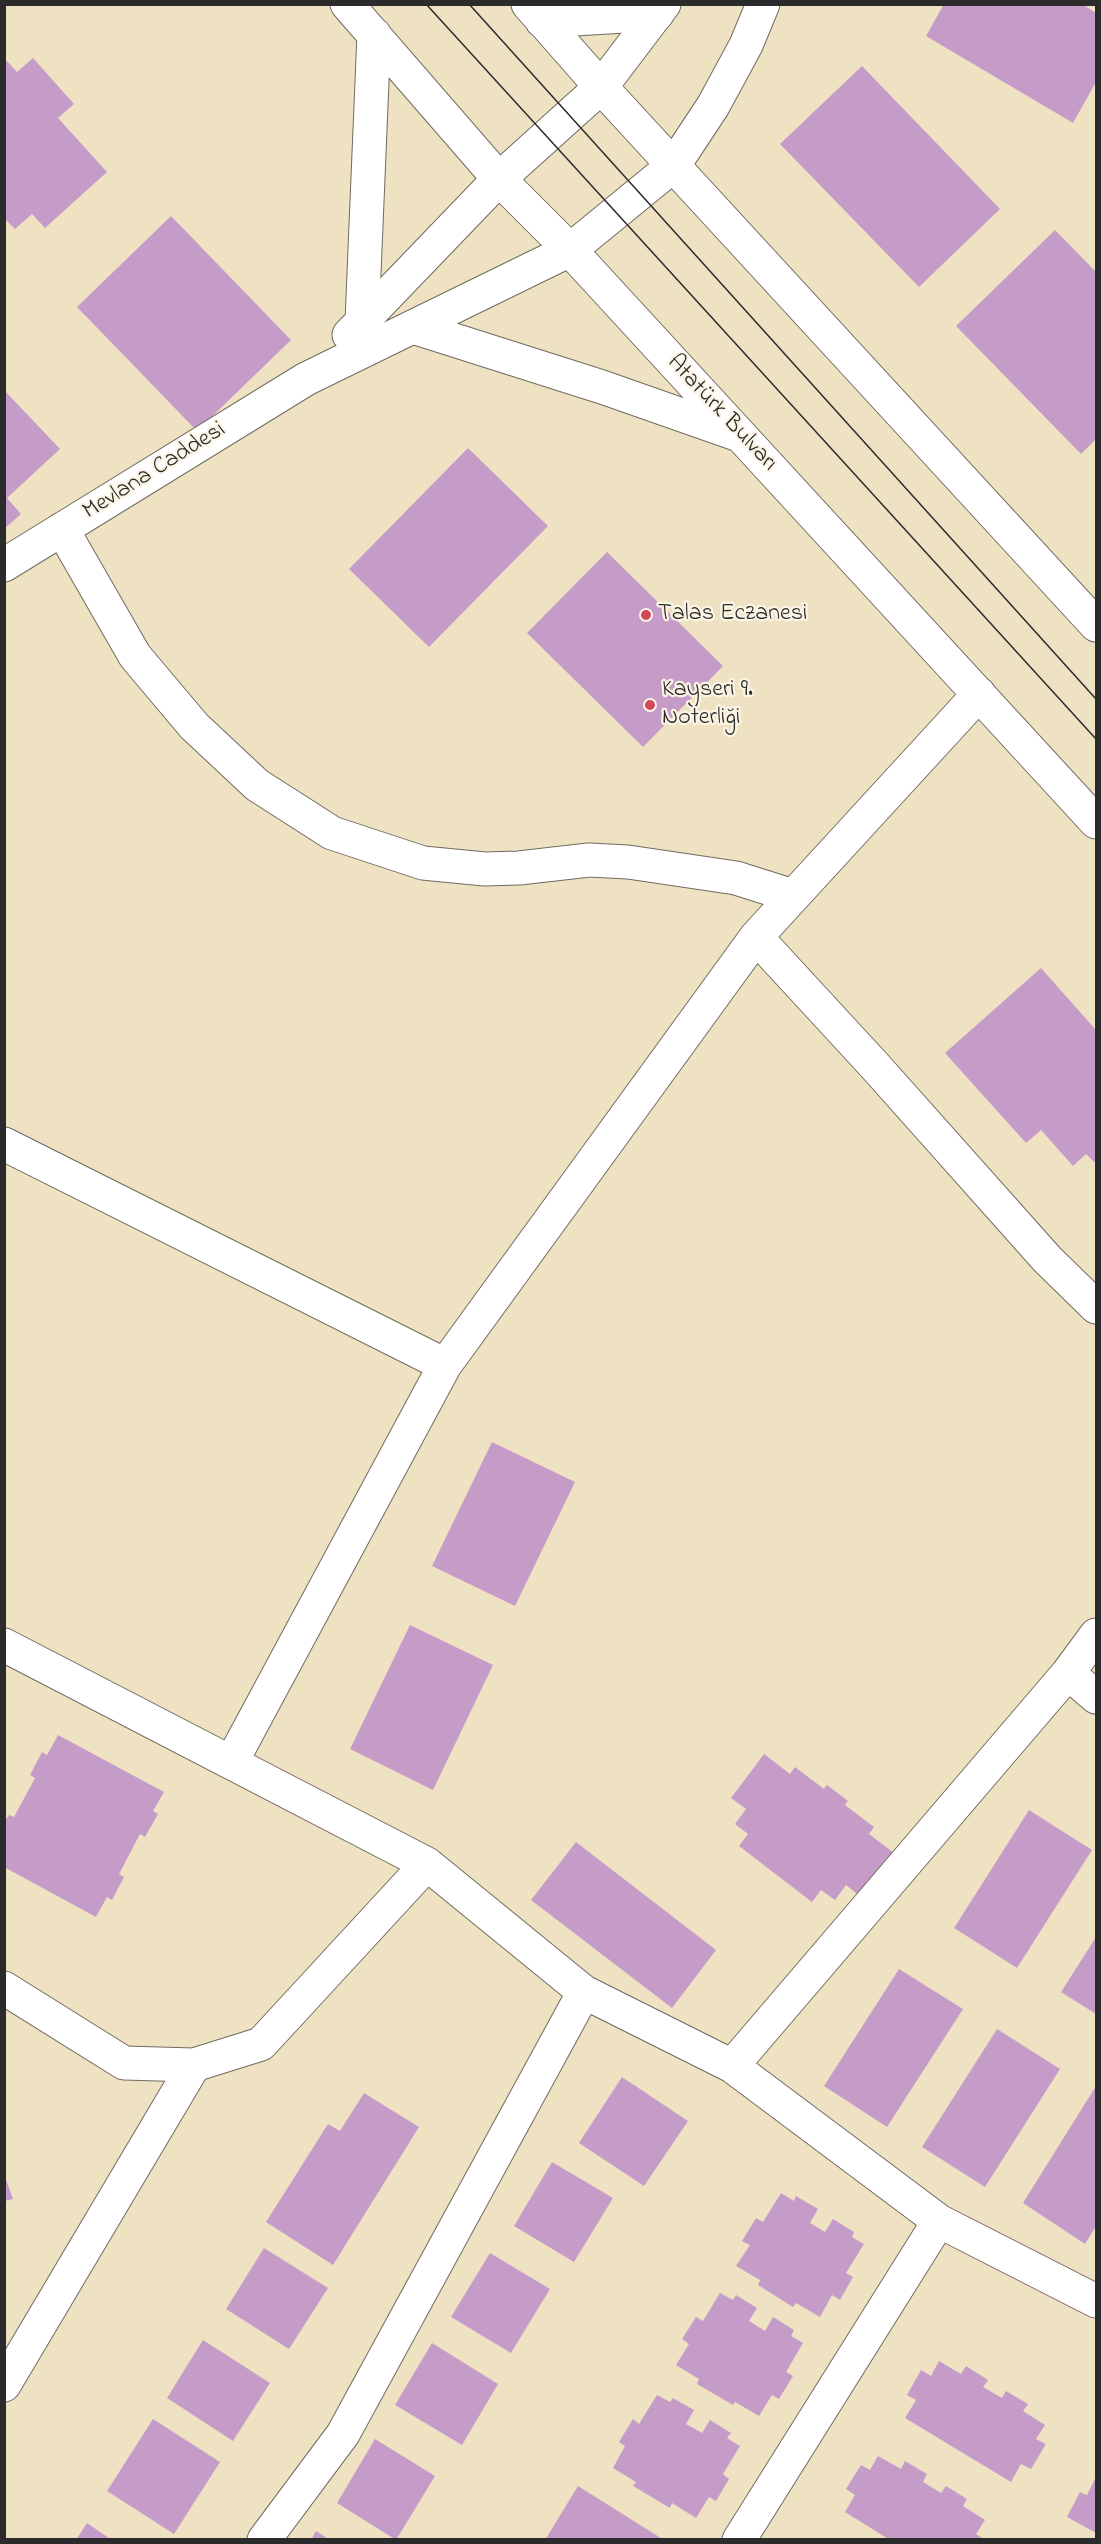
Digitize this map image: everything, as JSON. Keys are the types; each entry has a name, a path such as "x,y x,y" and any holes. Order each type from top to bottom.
{"street":[{"name":"Atatürk Bulvarı","path":"347,4 499,179 570,250 1096,822"},
{"name":"Mevlana Caddesi","path":"4,565 306,379 570,250 674,165 713,106 746,45 763,4"},
{"path":"535,13 661,9"},
{"name":"Mevlana Caddesi","path":"306,379 499,179 601,87 661,9"},
{"path":"535,13 1096,625"},
{"path":"362,321 374,34"},
{"path":"413,327 602,387 740,435"},
{"path":"62,529 135,656 194,726 257,785 332,834 423,863 519,868 589,860 628,862 736,878 793,896"},
{"path":"232,1761 445,1365 756,936 979,694"},
{"path":"756,936 875,1065 1047,1259 1096,1307"},
{"path":"4,1144 445,1365"},
{"path":"732,2066 1068,1673 1096,1635"},
{"path":"4,1645 232,1761 427,1864 584,1992 732,2066 939,2221 1096,2301"},
{"path":"1068,1673 1096,1697"},
{"path":"4,1988 124,2063 194,2065 261,2044 427,1864"},
{"path":"264,2540 343,2434 584,1992"},
{"path":"4,2385 194,2065"},
{"path":"740,2540 939,2221"}],"building":[{"path":"944,4 1082,4 1096,13 1096,82 1073,123 926,36"},
{"path":"4,58 17,72 33,58 74,104 58,118 107,172 45,228 32,214 15,229 4,218"},
{"path":"862,66 1000,209 919,287 780,144"},
{"path":"171,216 291,340 197,431 77,307"},
{"path":"1055,230 1096,272 1096,439 1081,454 956,326"},
{"path":"4,390 60,449 7,498 21,514 4,529"},
{"path":"468,448 548,526 429,647 349,569"},
{"path":"607,552 723,666 643,747 527,633"},
{"path":"1041,968 1096,1030 1096,1160 1094,1162 1086,1154 1073,1166 1041,1130 1026,1143 945,1053"},
{"path":"492,1442 575,1482 515,1606 432,1566"},
{"path":"410,1625 493,1665 433,1790 350,1749"},
{"path":"58,1735 164,1792 153,1811 158,1814 145,1837 140,1834 119,1874 124,1877 112,1900 107,1897 96,1917 4,1867 4,1822 9,1815 14,1817 35,1778 30,1775 42,1752 47,1755"},
{"path":"764,1754 790,1774 795,1767 824,1789 827,1785 848,1801 845,1805 874,1827 869,1834 894,1853 861,1897 846,1885 835,1900 821,1890 812,1902 739,1846 748,1834 735,1824 746,1809 731,1798"},
{"path":"1029,1810 1092,1850 1017,1968 954,1928"},
{"path":"576,1842 716,1950 672,2008 531,1900"},
{"path":"1096,1937 1096,2014 1061,1992"},
{"path":"899,1969 963,2009 887,2127 824,2086"},
{"path":"997,2029 1060,2069 985,2187 922,2147"},
{"path":"622,2077 688,2121 644,2186 579,2143"},
{"path":"1096,2086 1096,2226 1085,2244 1023,2203"},
{"path":"364,2093 419,2127 333,2265 266,2222 328,2124 340,2131"},
{"path":"552,2162 613,2198 574,2262 514,2226"},
{"path":"4,2174 13,2199 4,2201"},
{"path":"781,2193 794,2201 796,2196 818,2209 810,2223 825,2232 833,2219 854,2232 852,2237 864,2244 846,2273 853,2277 840,2300 832,2295 820,2317 796,2303 793,2307 758,2285 760,2280 736,2266 750,2245 742,2241 756,2218 763,2222"},
{"path":"264,2248 328,2288 289,2349 226,2309"},
{"path":"490,2253 550,2289 511,2353 451,2317"},
{"path":"720,2293 733,2300 736,2295 757,2308 749,2321 765,2331 773,2317 794,2330 791,2336 803,2343 786,2372 793,2376 779,2399 772,2395 759,2416 735,2402 733,2405 697,2384 699,2379 676,2365 689,2344 682,2339 696,2317 703,2321"},
{"path":"203,2340 270,2383 233,2441 167,2398"},
{"path":"432,2343 498,2384 462,2445 395,2405"},
{"path":"939,2361 961,2374 966,2366 988,2380 983,2387 1002,2398 1006,2391 1028,2404 1023,2411 1045,2425 1036,2439 1046,2444 1031,2469 1021,2464 1011,2482 905,2418 916,2400 907,2395 921,2370 931,2376"},
{"path":"657,2395 670,2402 673,2398 694,2410 686,2424 702,2433 710,2420 731,2433 727,2438 740,2446 723,2474 729,2479 716,2501 709,2497 696,2518 672,2503 670,2508 633,2486 636,2482 613,2468 625,2446 619,2442 633,2419 639,2424"},
{"path":"153,2419 220,2462 174,2534 107,2491"},
{"path":"375,2439 435,2476 396,2540 337,2503"},
{"path":"878,2456 901,2469 905,2461 927,2474 923,2482 941,2493 946,2486 967,2499 963,2506 985,2520 976,2534 985,2540 890,2540 845,2512 855,2495 846,2489 861,2465 870,2470"},
{"path":"1096,2477 1096,2533 1067,2517 1080,2492 1087,2495"},
{"path":"578,2486 664,2540 545,2540"},
{"path":"87,2523 112,2540 76,2540"},
{"path":"316,2531 330,2540 311,2540"}],"tram line":[{"path":"426,4 1096,739"},
{"path":"469,4 1096,699"}],"place":[{"name":"Talas Eczanesi","path":"646,615"},
{"name":"Kayseri 9. Noterliği","path":"650,705"}]}
